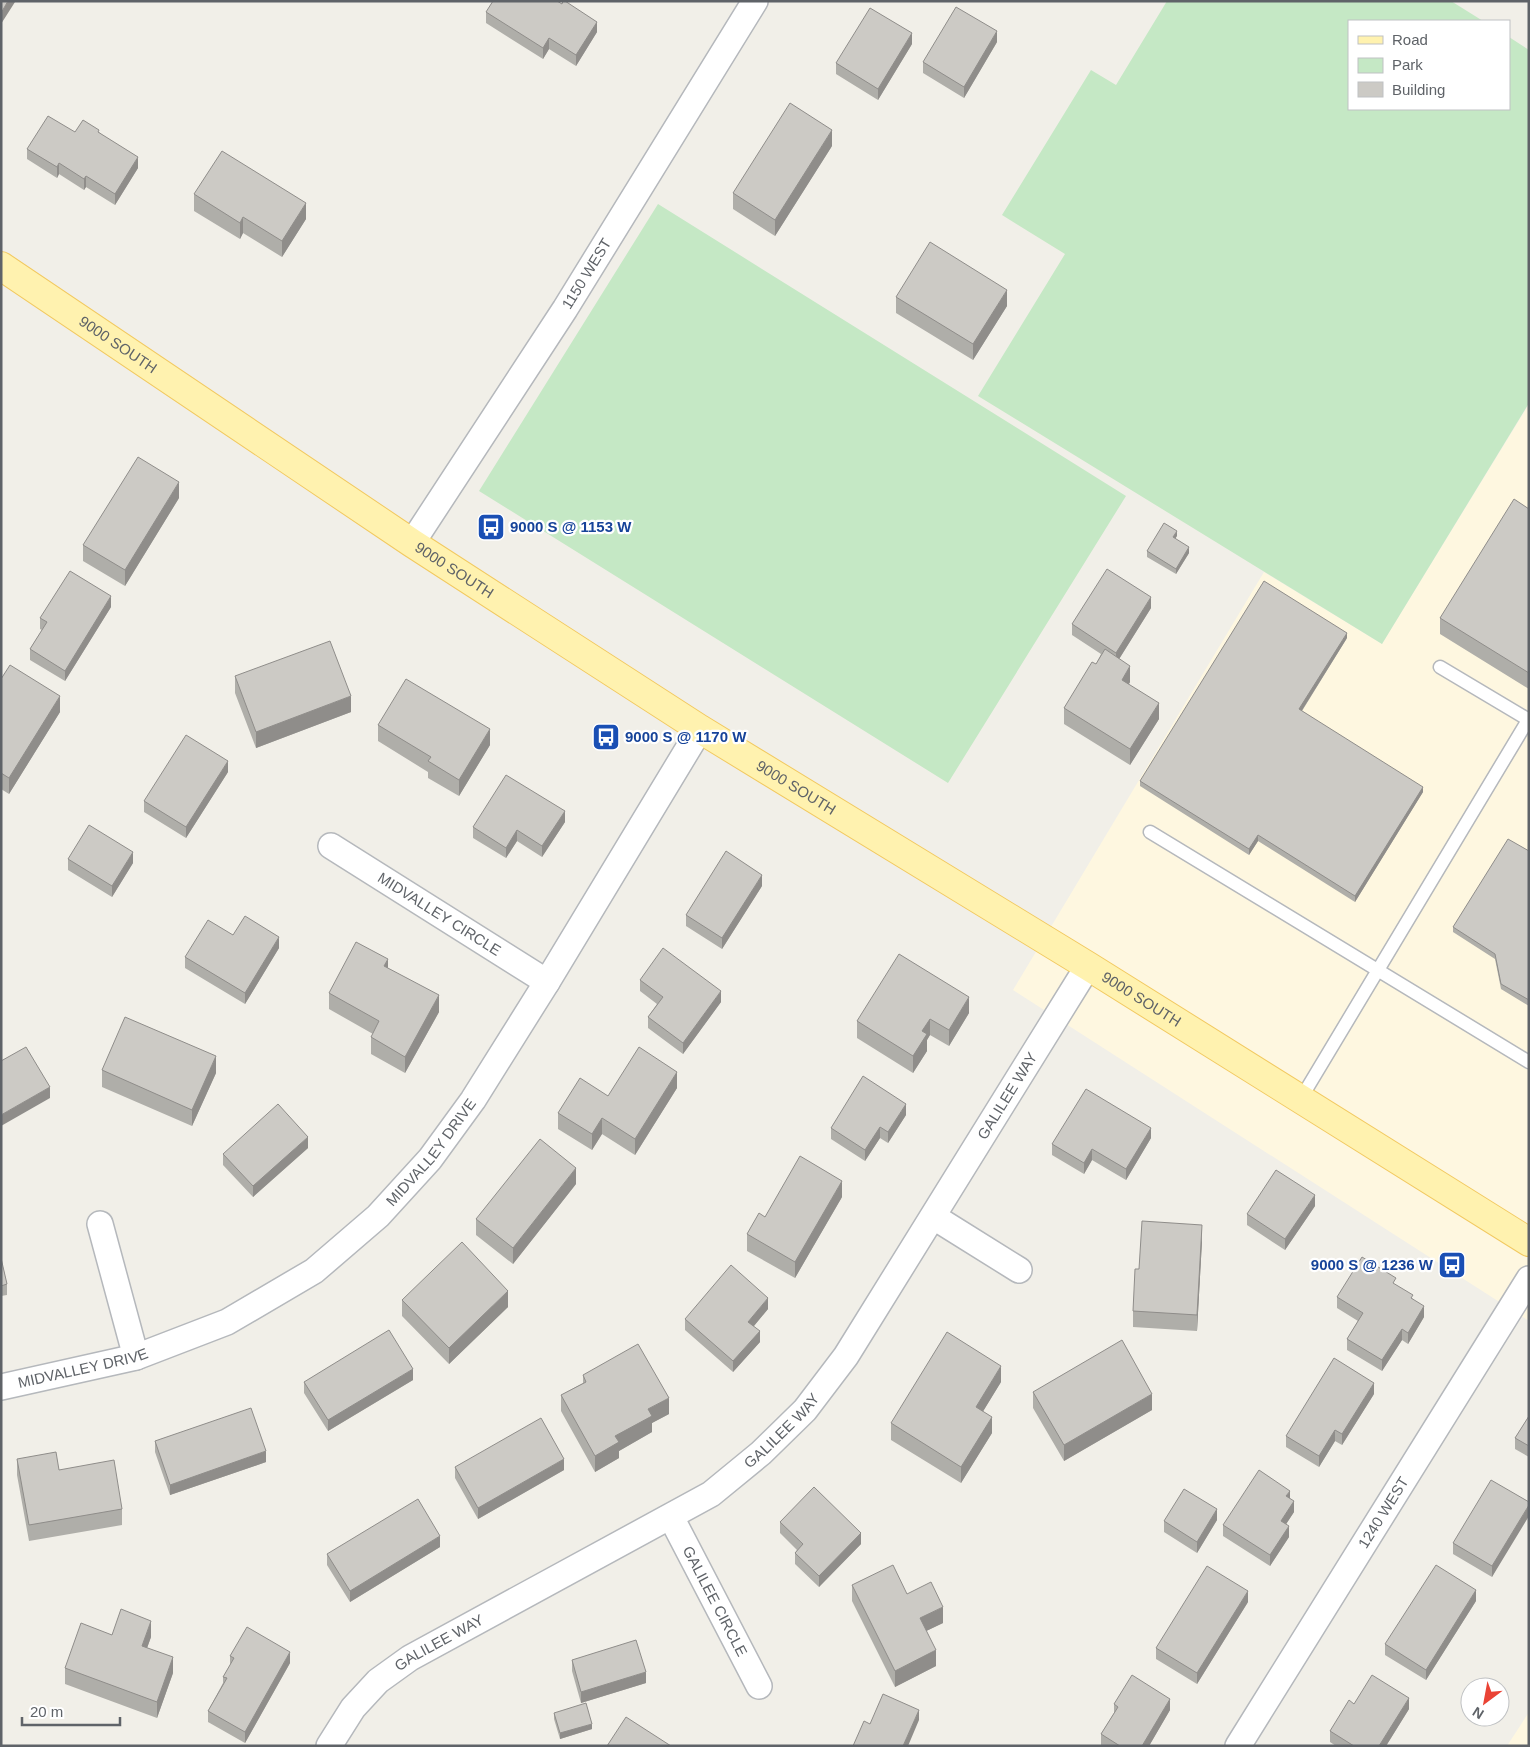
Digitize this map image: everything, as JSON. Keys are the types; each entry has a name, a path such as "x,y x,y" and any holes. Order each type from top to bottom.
{"main road":[{"name":"9000 SOUTH","path":"1,266 412,543 700,729 1088,966 1529,1242"}],"street":[{"name":"1150 WEST","path":"412,543 570,300 755,1"},
{"name":"MIDVALLEY DRIVE","path":"1,1387 136,1357 227,1322 314,1271 378,1216 430,1159 473,1100 547,982 700,729"},
{"name":"MIDVALLEY CIRCLE","path":"331,846 547,982"},
{"name":"GALILEE WAY","path":"329,1746 353,1708 378,1681 410,1658 711,1494 761,1453 805,1410 846,1356 1088,966"},
{"path":"934,1217 1019,1270"},
{"path":"100,1224 136,1357"},
{"name":"1240 WEST","path":"1238,1746 1529,1279"},
{"name":"GALILEE CIRCLE","path":"671,1517 759,1686"}],"lane":[{"path":"1300,1100 1528,720 1440,667"},
{"path":"1150,832 1529,1062"}],"shaded area":[{"path":"1529,404 1529,1321 1013,990 1264,572 1382,644"},
{"path":"1529,1712 1529,1746 1507,1746"}],"green space":[{"path":"1167,1 1451,1 1481,20 1348,20 1348,110 1510,110 1510,38 1529,50 1529,403 1382,644 978,396 1065,254 1002,215 1091,70 1116,85"},
{"path":"658,204 1126,496 948,783 479,491"}],"building":[{"path":"1,1 8,1 1,13"},
{"path":"493,1 557,1 562,4 565,1 597,22 576,55 549,38 543,48 486,12"},
{"path":"956,7 997,31 964,87 923,62"},
{"path":"870,8 912,33 878,89 836,63"},
{"path":"790,103 832,130 775,220 733,193"},
{"path":"48,116 75,132 83,120 99,130 98,132 138,157 115,194 86,176 84,179 59,163 57,167 27,149"},
{"path":"222,151 306,203 282,241 243,217 240,223 194,194"},
{"path":"930,242 1007,290 973,344 896,297"},
{"path":"138,457 179,482 125,570 83,545"},
{"path":"1514,499 1529,509 1529,673 1440,618"},
{"path":"1164,523 1177,531 1173,537 1189,547 1176,569 1147,551"},
{"path":"1107,569 1151,597 1116,653 1072,624"},
{"path":"70,571 111,596 65,671 30,649 47,622 40,618"},
{"path":"1264,581 1347,633 1299,709 1423,787 1355,896 1258,835 1249,849 1140,781"},
{"path":"330,641 351,696 256,732 235,676"},
{"path":"1105,649 1130,666 1122,680 1159,703 1130,749 1064,708 1092,662 1096,664"},
{"path":"10,665 60,696 9,778 1,773 1,679"},
{"path":"406,679 490,729 459,780 428,761 431,757 378,725"},
{"path":"186,735 228,761 186,827 144,801"},
{"path":"506,775 565,811 542,846 517,830 506,848 473,827"},
{"path":"89,825 133,852 112,886 68,859"},
{"path":"1508,839 1529,851 1529,1000 1501,984 1495,954 1453,927"},
{"path":"726,851 762,875 722,938 686,915"},
{"path":"245,916 279,937 245,993 185,957 208,920 233,935"},
{"path":"356,942 388,959 384,966 439,995 405,1057 371,1037 379,1021 329,993"},
{"path":"663,948 721,991 683,1043 648,1017 663,997 640,980"},
{"path":"899,954 969,997 949,1030 930,1019 922,1031 927,1034 913,1056 857,1021"},
{"path":"125,1017 216,1056 192,1110 102,1070"},
{"path":"26,1047 50,1087 1,1115 1,1061"},
{"path":"639,1047 677,1072 635,1139 602,1118 592,1134 558,1113 580,1078 608,1096"},
{"path":"863,1076 906,1104 888,1132 880,1127 865,1150 831,1128"},
{"path":"1086,1089 1151,1128 1126,1169 1092,1149 1084,1163 1052,1144"},
{"path":"278,1104 308,1137 253,1186 223,1154"},
{"path":"540,1139 576,1168 513,1248 476,1219"},
{"path":"800,1156 842,1181 795,1262 747,1234 759,1213 765,1217"},
{"path":"1276,1170 1315,1195 1285,1239 1247,1214"},
{"path":"1142,1221 1202,1225 1197,1315 1133,1311 1135,1269 1139,1269"},
{"path":"462,1242 508,1291 449,1348 402,1300"},
{"path":"1362,1257 1396,1278 1393,1283 1413,1295 1411,1298 1424,1306 1408,1333 1402,1329 1382,1360 1347,1339 1363,1313 1337,1297"},
{"path":"1,1258 7,1284 1,1286"},
{"path":"731,1265 768,1298 748,1322 760,1331 733,1361 685,1319"},
{"path":"389,1330 413,1369 328,1420 304,1382"},
{"path":"947,1332 1001,1366 976,1407 992,1417 961,1467 891,1423"},
{"path":"1122,1340 1152,1394 1064,1445 1033,1392"},
{"path":"638,1344 669,1398 648,1409 652,1416 615,1436 619,1442 595,1456 561,1395 586,1382 583,1375"},
{"path":"1334,1358 1374,1383 1342,1434 1335,1430 1319,1456 1286,1436"},
{"path":"251,1408 266,1451 170,1485 155,1441"},
{"path":"1529,1416 1529,1446 1515,1438"},
{"path":"541,1418 564,1459 478,1508 455,1467"},
{"path":"56,1452 59,1470 114,1460 122,1509 29,1525 17,1459"},
{"path":"1259,1470 1290,1491 1286,1496 1294,1501 1281,1521 1289,1526 1270,1555 1223,1525"},
{"path":"1491,1480 1529,1502 1529,1505 1492,1566 1453,1543"},
{"path":"814,1487 861,1533 819,1576 795,1553 803,1544 780,1522"},
{"path":"1184,1489 1217,1509 1197,1542 1164,1521"},
{"path":"418,1499 440,1536 350,1591 327,1554"},
{"path":"893,1565 907,1594 931,1582 943,1607 920,1618 936,1650 895,1671 852,1585"},
{"path":"1436,1565 1476,1590 1426,1670 1385,1644"},
{"path":"1207,1566 1248,1591 1197,1673 1156,1648"},
{"path":"121,1609 151,1621 142,1646 173,1657 157,1702 65,1668 81,1623 112,1635"},
{"path":"247,1627 290,1652 245,1732 208,1711 227,1678 223,1677 234,1658 230,1656"},
{"path":"636,1640 646,1672 581,1692 572,1660"},
{"path":"1132,1675 1170,1699 1142,1746 1120,1746 1101,1734 1118,1707 1114,1704"},
{"path":"1372,1675 1409,1698 1379,1746 1354,1746 1330,1731 1349,1700 1354,1704"},
{"path":"883,1694 919,1710 903,1746 853,1746 864,1721 870,1724"},
{"path":"586,1703 592,1724 560,1733 554,1713"},
{"path":"626,1717 671,1746 607,1746"}],"place":[{"name":"9000 S @ 1153 W","path":"491,527"},
{"name":"9000 S @ 1170 W","path":"606,737"},
{"name":"9000 S @ 1236 W","path":"1452,1265"}]}
